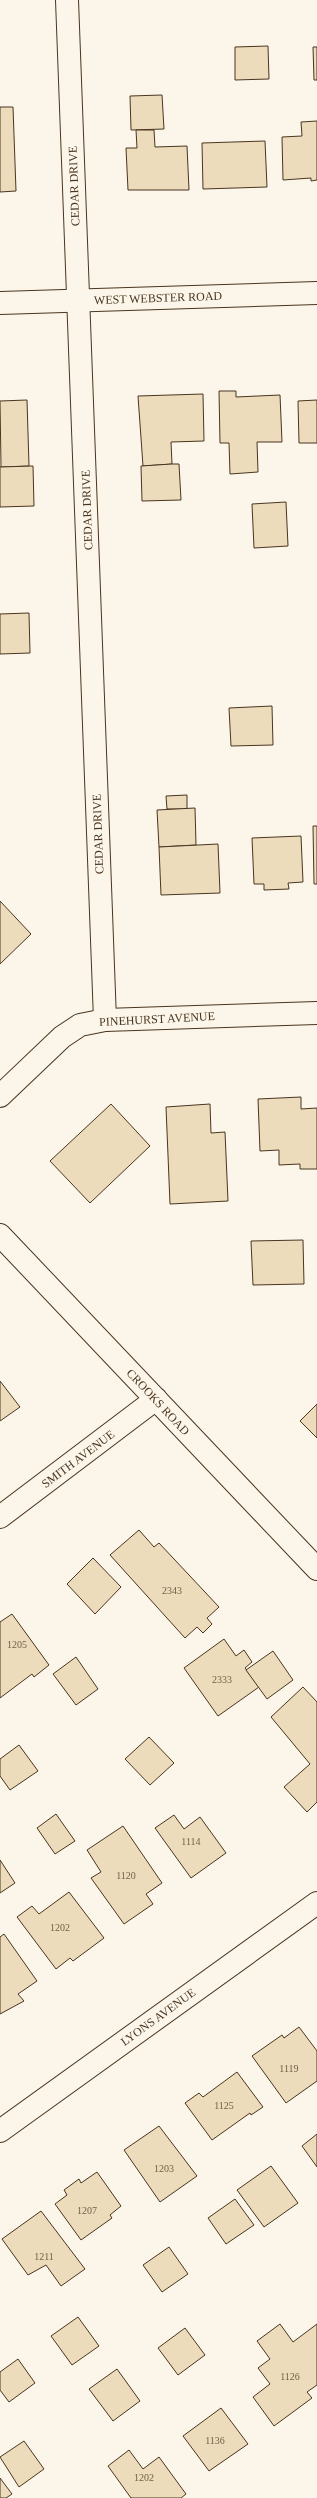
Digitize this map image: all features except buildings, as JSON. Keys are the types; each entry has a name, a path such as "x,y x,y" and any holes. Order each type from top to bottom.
{"street":[{"name":"CEDAR DRIVE","path":"67,0 105,1020"},
{"name":"WEST WEBSTER ROAD","path":"0,303 317,293"},
{"name":"PINEHURST AVENUE","path":"0,1096 62,1037 80,1025 105,1020 317,1012"},
{"name":"CROOKS ROAD","path":"0,1235 317,1569"},
{"name":"SMITH AVENUE","path":"0,1517 156,1400"},
{"name":"LYONS AVENUE","path":"0,2131 317,1904"}]}
